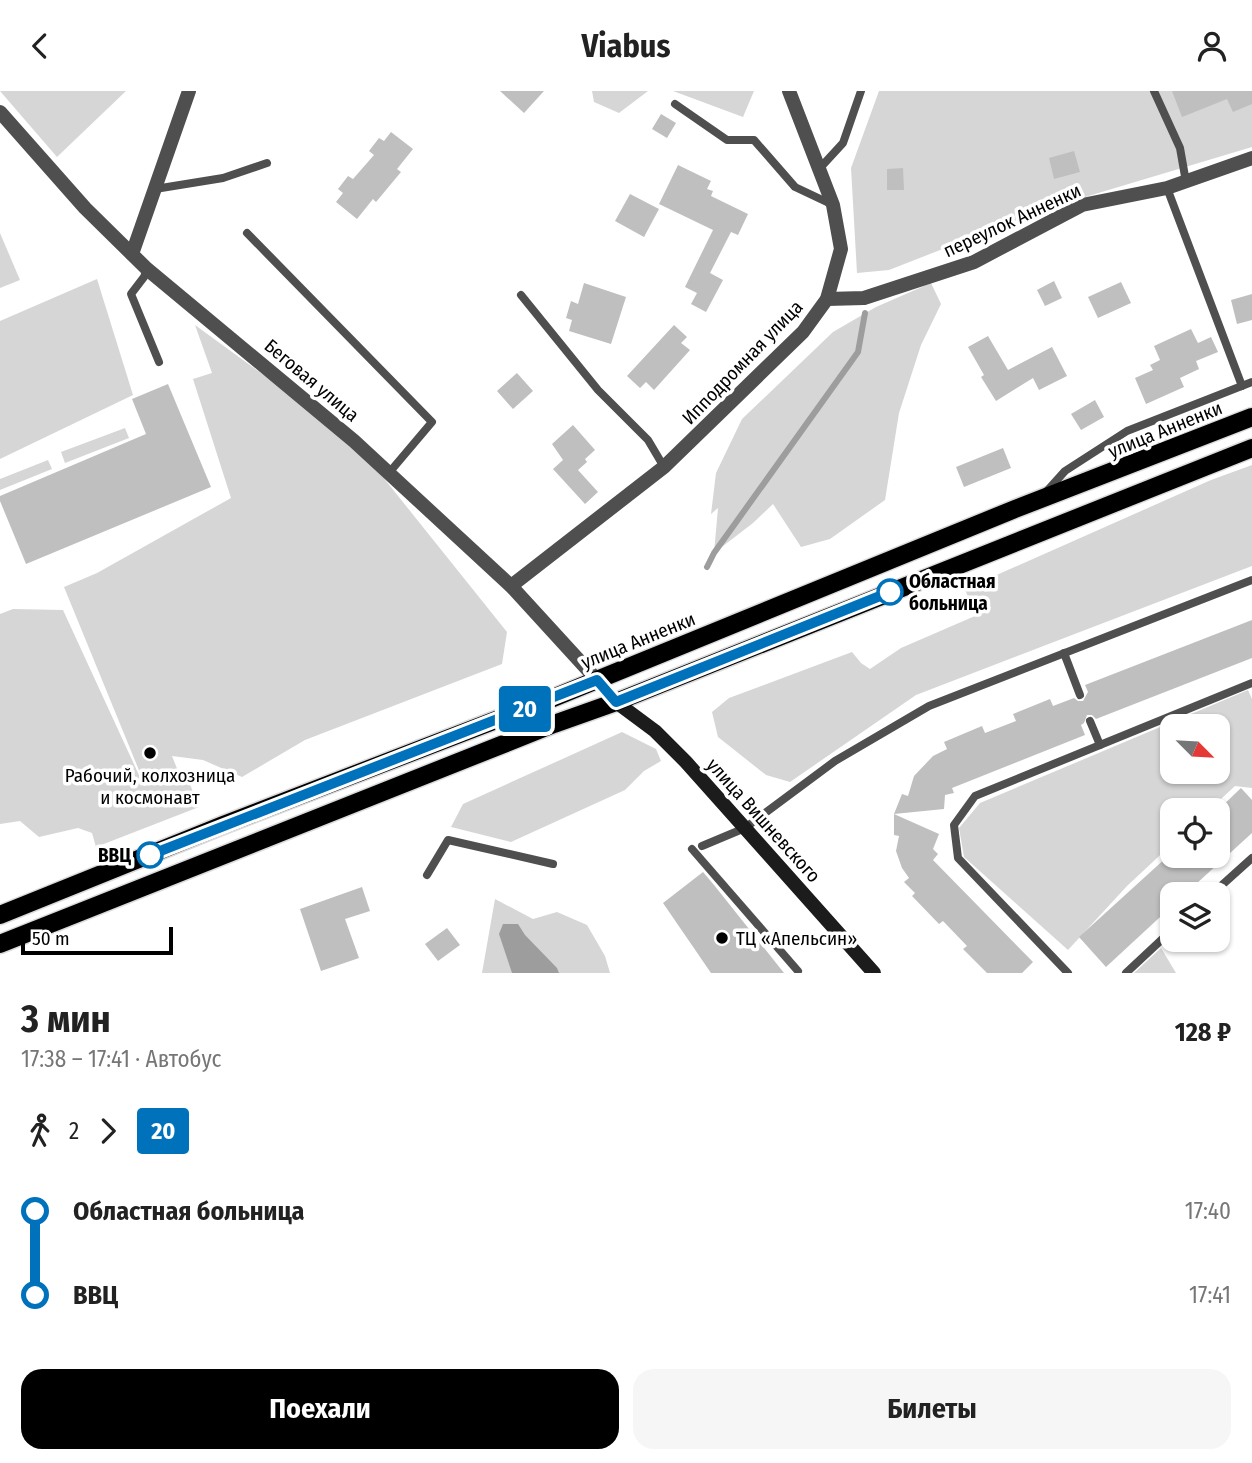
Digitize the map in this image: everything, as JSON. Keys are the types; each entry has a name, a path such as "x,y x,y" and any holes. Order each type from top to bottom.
{"main road":[{"name":"улица Анненки","path":"0,915 597,680 1015,509 1252,417"},
{"path":"0,944 1252,448"}],"street":[{"path":"132,254 189,91"},
{"name":"Ипподромная улица","path":"511,586 664,467 803,332 827,299 841,249 833,205 789,91"},
{"name":"Беговая улица","path":"0,112 85,208 147,269 354,440 511,586 597,680"},
{"name":"переулок Анненки","path":"827,299 864,298 974,262 1082,205 1167,188 1252,158"},
{"name":"улица Вишневского","path":"597,680 616,702 655,731 874,973"}],"lane":[{"path":"820,169 843,143 861,91"},
{"path":"1154,91 1180,148 1186,182"},
{"path":"675,104 727,139 754,139 795,187 833,205"},
{"path":"155,189 223,178 267,163"},
{"path":"1167,188 1242,386"},
{"path":"247,233 432,422 388,474"},
{"path":"147,269 145,277 131,294 159,362"},
{"path":"521,295 598,390 648,440 664,467"},
{"path":"1038,502 1065,471 1127,431 1252,382"},
{"path":"702,846 745,828 835,761 929,706 1252,580"},
{"path":"1064,653 1080,695"},
{"path":"1068,973 958,858 954,825 975,796 1252,683"},
{"path":"1090,721 1100,745"},
{"path":"426,875 448,840 553,864"},
{"path":"692,849 798,971"},
{"path":"1225,882 1252,858"},
{"path":"1126,973 1160,941"}],"shaded area":[{"path":"0,91 126,91 57,157"},
{"path":"592,91 648,91 619,113 594,102"},
{"path":"673,91 754,91 743,117"},
{"path":"879,91 1252,91 1252,147 1045,209 889,270 857,273 851,168"},
{"path":"0,233 20,280 0,288"},
{"path":"97,279 133,395 0,459 0,321"},
{"path":"931,283 941,304 921,345 899,413 885,500 830,539 801,547 773,504 714,553 718,508 711,514 716,473 742,419 833,332 876,307"},
{"path":"195,325 354,441 507,632 502,664 305,740 242,777 203,760 172,756 178,771 184,769 199,807 96,847 92,833 78,828 39,837 20,821 0,824 0,614 13,609 63,610 144,786 153,783 145,785 64,587 97,573 231,498 193,379 212,373"},
{"path":"125,428 129,438 65,463 61,452"},
{"path":"48,460 52,469 0,490 0,479"},
{"path":"1252,465 1252,566 916,695 790,782 766,775 718,737 712,712 729,698 852,652 870,669 901,648 975,616 965,589 1211,480"},
{"path":"1248,690 1252,699 1252,788 1235,786 1222,798 1160,798 1160,855 1127,886 1068,950 964,857 959,828 980,803 1160,727 1160,784 1230,784 1230,714 1191,714"},
{"path":"622,732 656,749 661,761 644,771 625,790 511,842 451,827 463,804"},
{"path":"495,899 533,919 557,912 587,925 605,956 610,973 482,973"},
{"path":"503,924 518,924 559,973 512,973 499,934"},
{"path":"1160,949 1176,973 1134,973"}],"building":[{"path":"500,91 544,91 524,113"},
{"path":"1172,91 1252,91 1252,104 1233,112 1227,99 1182,117"},
{"path":"661,114 676,123 667,138 652,129"},
{"path":"391,132 413,149 397,169 401,172 376,202 373,199 357,219 336,202 343,193 338,189 348,176 353,179 374,155 369,151 379,138 384,141"},
{"path":"1074,151 1080,172 1054,179 1049,158"},
{"path":"678,165 711,181 707,189 713,191 711,196 748,214 738,235 731,232 710,273 723,280 706,312 691,304 697,293 685,287 713,230 659,204"},
{"path":"903,168 904,190 887,190 887,169"},
{"path":"630,194 659,209 644,237 615,221"},
{"path":"1054,281 1062,298 1045,306 1037,290"},
{"path":"1121,282 1131,303 1098,318 1088,297"},
{"path":"584,283 626,297 611,344 569,331 572,320 566,318 571,301 578,304"},
{"path":"1252,294 1252,320 1237,324 1231,300"},
{"path":"674,325 687,337 681,343 690,350 654,390 646,382 640,388 627,376"},
{"path":"1191,329 1198,343 1211,337 1218,352 1196,361 1199,369 1180,378 1184,387 1146,404 1135,378 1153,370 1150,365 1160,360 1154,346"},
{"path":"988,336 1008,370 1052,347 1067,376 1039,390 1033,378 996,401 981,377 984,375 968,347"},
{"path":"517,373 533,391 513,409 497,391"},
{"path":"168,384 211,487 26,564 0,496 146,434 132,399"},
{"path":"1095,400 1104,417 1081,430 1071,414"},
{"path":"573,425 595,450 578,470 598,492 585,504 553,469 563,460 552,444"},
{"path":"1003,448 1011,468 964,487 956,467"},
{"path":"1252,620 1252,658 1096,719 1087,715 1081,725 1085,735 952,788 954,793 945,795 944,809 894,814 902,794 908,796 914,776 933,756 947,749 944,742 982,726 985,733 1016,721 1013,714 1050,699 1053,706 1074,698 1083,701 1088,692 1085,685"},
{"path":"1241,788 1252,800 1252,833 1230,853 1230,799"},
{"path":"894,814 939,834 933,849 938,854 933,860 1033,962 1022,973 987,973 963,949 967,946 943,921 939,924 912,896 915,893 904,882 909,878 896,851 899,836 894,835"},
{"path":"1160,863 1160,868 1214,868 1198,882 1160,882 1160,917 1106,967 1079,937"},
{"name":"ТЦ «Апельсин»","path":"703,872 784,973 711,973 663,903"},
{"path":"362,887 370,911 345,919 359,958 321,971 300,909"},
{"path":"447,928 460,945 438,961 425,944"}],"waterway":[{"path":"707,567 714,553 858,352 865,313"}],"bus line":[{"name":"20","path":"150,855 597,680 616,702 890,592"}],"place":[{"name":"Областная больница","path":"890,592"},
{"name":"Рабочий, колхозница и космонавт","path":"150,753"},
{"name":"ВВЦ","path":"150,855"},
{"name":"ТЦ «Апельсин»","path":"722,938"}]}
